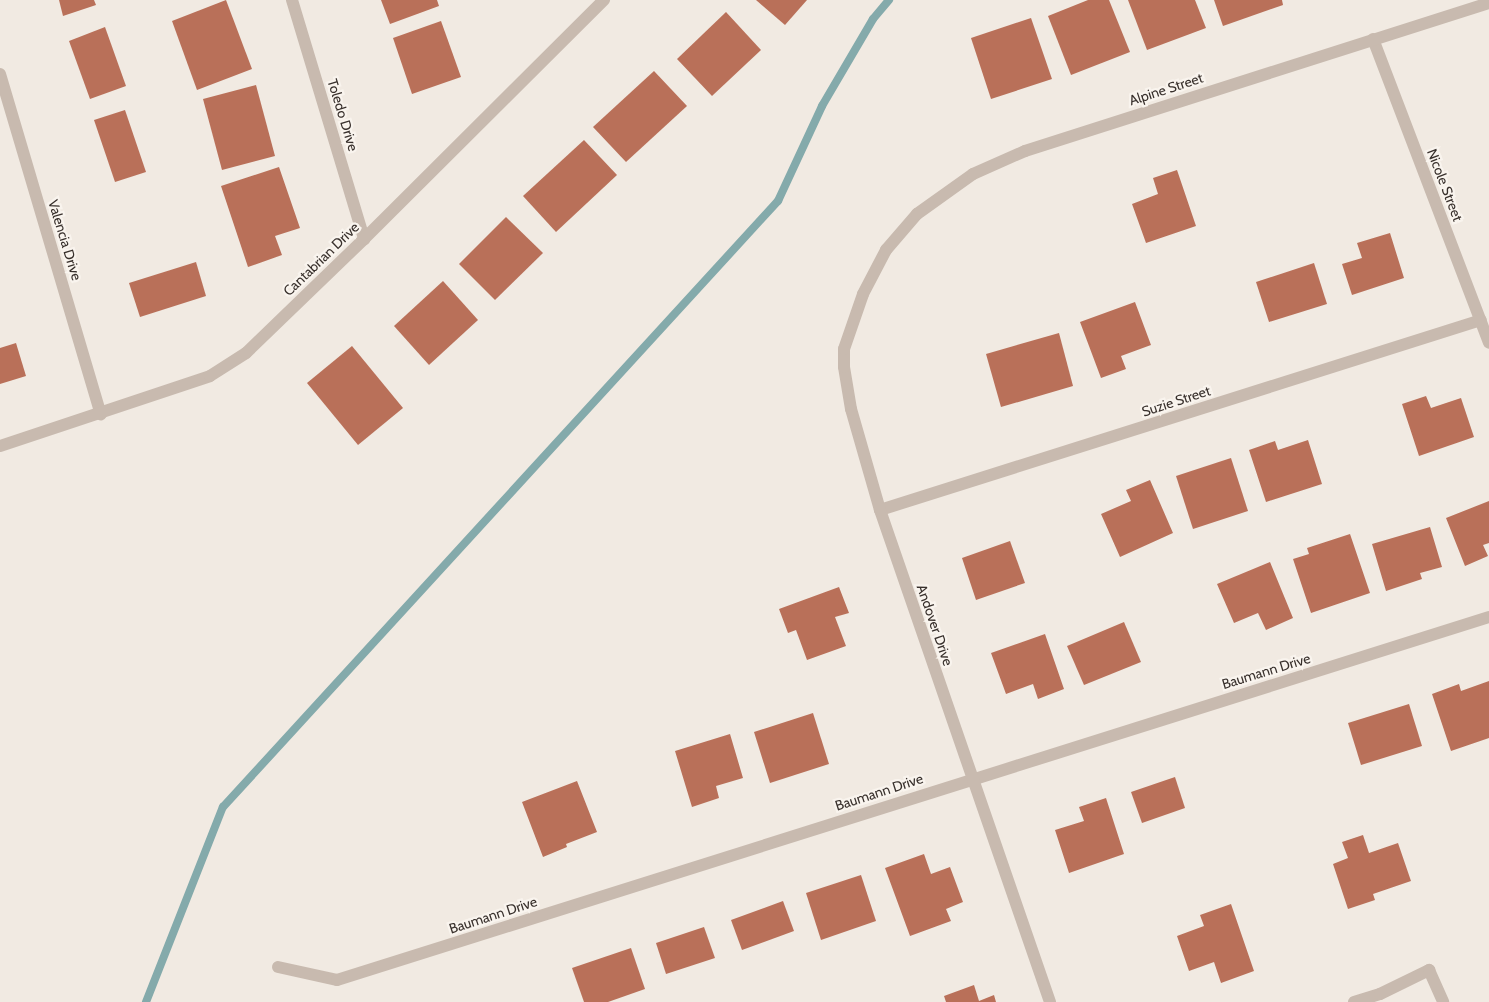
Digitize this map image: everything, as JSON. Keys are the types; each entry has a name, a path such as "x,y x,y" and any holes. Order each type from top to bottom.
{"street":[{"name":"Toledo Drive","path":"292,0 364,239"},
{"name":"Cantabrian Drive","path":"0,446 101,414 210,376 246,353 364,239 604,0"},
{"name":"Alpine Street","path":"883,256 917,214 973,174 1025,151 1489,2"},
{"name":"Nicole Street","path":"1373,39 1489,343"},
{"name":"Valencia Drive","path":"0,74 101,414"},
{"name":"Andover Drive","path":"883,256 863,294 844,348 844,367 851,409 880,510 1050,1002"},
{"name":"Suzie Street","path":"880,510 1481,320"},
{"name":"Baumann Drive","path":"278,967 337,980 972,778 1489,617"},
{"path":"1354,1002 1380,994 1429,970 1444,1002"}],"building":[{"path":"59,0 94,0 96,5 63,16"},
{"path":"226,0 252,69 197,90 172,21"},
{"path":"381,0 437,0 439,6 390,24"},
{"path":"756,0 807,0 785,25"},
{"path":"1088,0 1109,0 1130,52 1071,75 1048,16"},
{"path":"1128,0 1195,0 1206,28 1147,50"},
{"path":"1214,0 1282,0 1283,5 1223,26"},
{"path":"726,12 761,50 712,96 677,59"},
{"path":"1031,18 1052,79 991,99 971,38"},
{"path":"441,21 461,77 412,94 393,38"},
{"path":"105,27 126,86 90,99 69,41"},
{"path":"654,71 687,106 626,162 593,127"},
{"path":"256,85 275,156 222,170 203,99"},
{"path":"125,110 146,172 115,182 94,120"},
{"path":"584,140 617,175 556,232 523,196"},
{"path":"279,167 300,228 275,236 282,255 248,267 221,186"},
{"path":"1177,170 1196,226 1146,243 1132,204 1158,194 1153,178"},
{"path":"506,217 543,253 495,300 459,264"},
{"path":"1390,233 1404,278 1352,295 1342,264 1362,258 1357,243"},
{"path":"196,262 206,296 140,317 129,283"},
{"path":"1314,263 1327,304 1269,322 1256,282"},
{"path":"443,281 478,320 429,365 394,326"},
{"path":"1135,302 1151,345 1121,356 1126,369 1101,378 1080,322"},
{"path":"1059,333 1073,386 1001,407 986,354"},
{"path":"16,343 26,376 0,384 0,348"},
{"path":"352,346 403,408 358,445 307,383"},
{"path":"1426,396 1431,408 1461,398 1474,437 1419,456 1402,404"},
{"path":"1308,440 1322,484 1266,502 1249,450 1275,441 1278,450"},
{"path":"1231,458 1248,511 1193,529 1176,476"},
{"path":"1150,480 1173,533 1120,557 1101,514 1131,501 1126,490"},
{"path":"1489,501 1489,543 1483,545 1488,556 1465,566 1446,518"},
{"path":"1430,527 1442,567 1420,573 1422,579 1386,591 1372,544"},
{"path":"1350,534 1370,593 1311,613 1293,559 1309,554 1307,548"},
{"path":"1010,541 1025,583 976,600 962,558"},
{"path":"1270,562 1293,618 1266,630 1258,613 1234,623 1217,584"},
{"path":"839,587 849,613 835,617 846,646 807,660 796,630 788,633 779,609"},
{"path":"1124,622 1141,662 1084,685 1067,646"},
{"path":"1045,634 1064,689 1038,699 1033,684 1006,694 991,653"},
{"path":"1489,681 1489,738 1451,751 1432,694 1459,684 1461,691"},
{"path":"1409,704 1422,746 1361,765 1348,723"},
{"path":"813,713 829,764 770,783 754,732"},
{"path":"730,734 743,778 716,786 719,798 692,807 675,751"},
{"path":"1175,777 1185,808 1142,823 1131,792"},
{"path":"577,781 597,832 566,844 567,847 543,857 522,802"},
{"path":"1106,798 1124,854 1069,873 1055,830 1084,821 1079,807"},
{"path":"1363,835 1369,853 1398,843 1411,881 1373,894 1375,900 1348,909 1333,864 1348,858 1342,842"},
{"path":"924,854 931,874 950,867 963,902 946,909 951,921 910,936 885,868"},
{"path":"861,875 876,921 821,940 806,893"},
{"path":"783,901 794,931 742,950 731,920"},
{"path":"1231,904 1254,971 1221,983 1214,962 1189,971 1177,936 1204,926 1200,915"},
{"path":"704,927 715,958 666,974 656,943"},
{"path":"631,948 645,989 608,1002 584,1002 572,968"},
{"path":"974,985 979,1001 994,995 996,1002 946,1002 944,996"}],"waterway":[{"path":"146,1002 223,807 778,201 822,106 873,19 889,0"}]}
